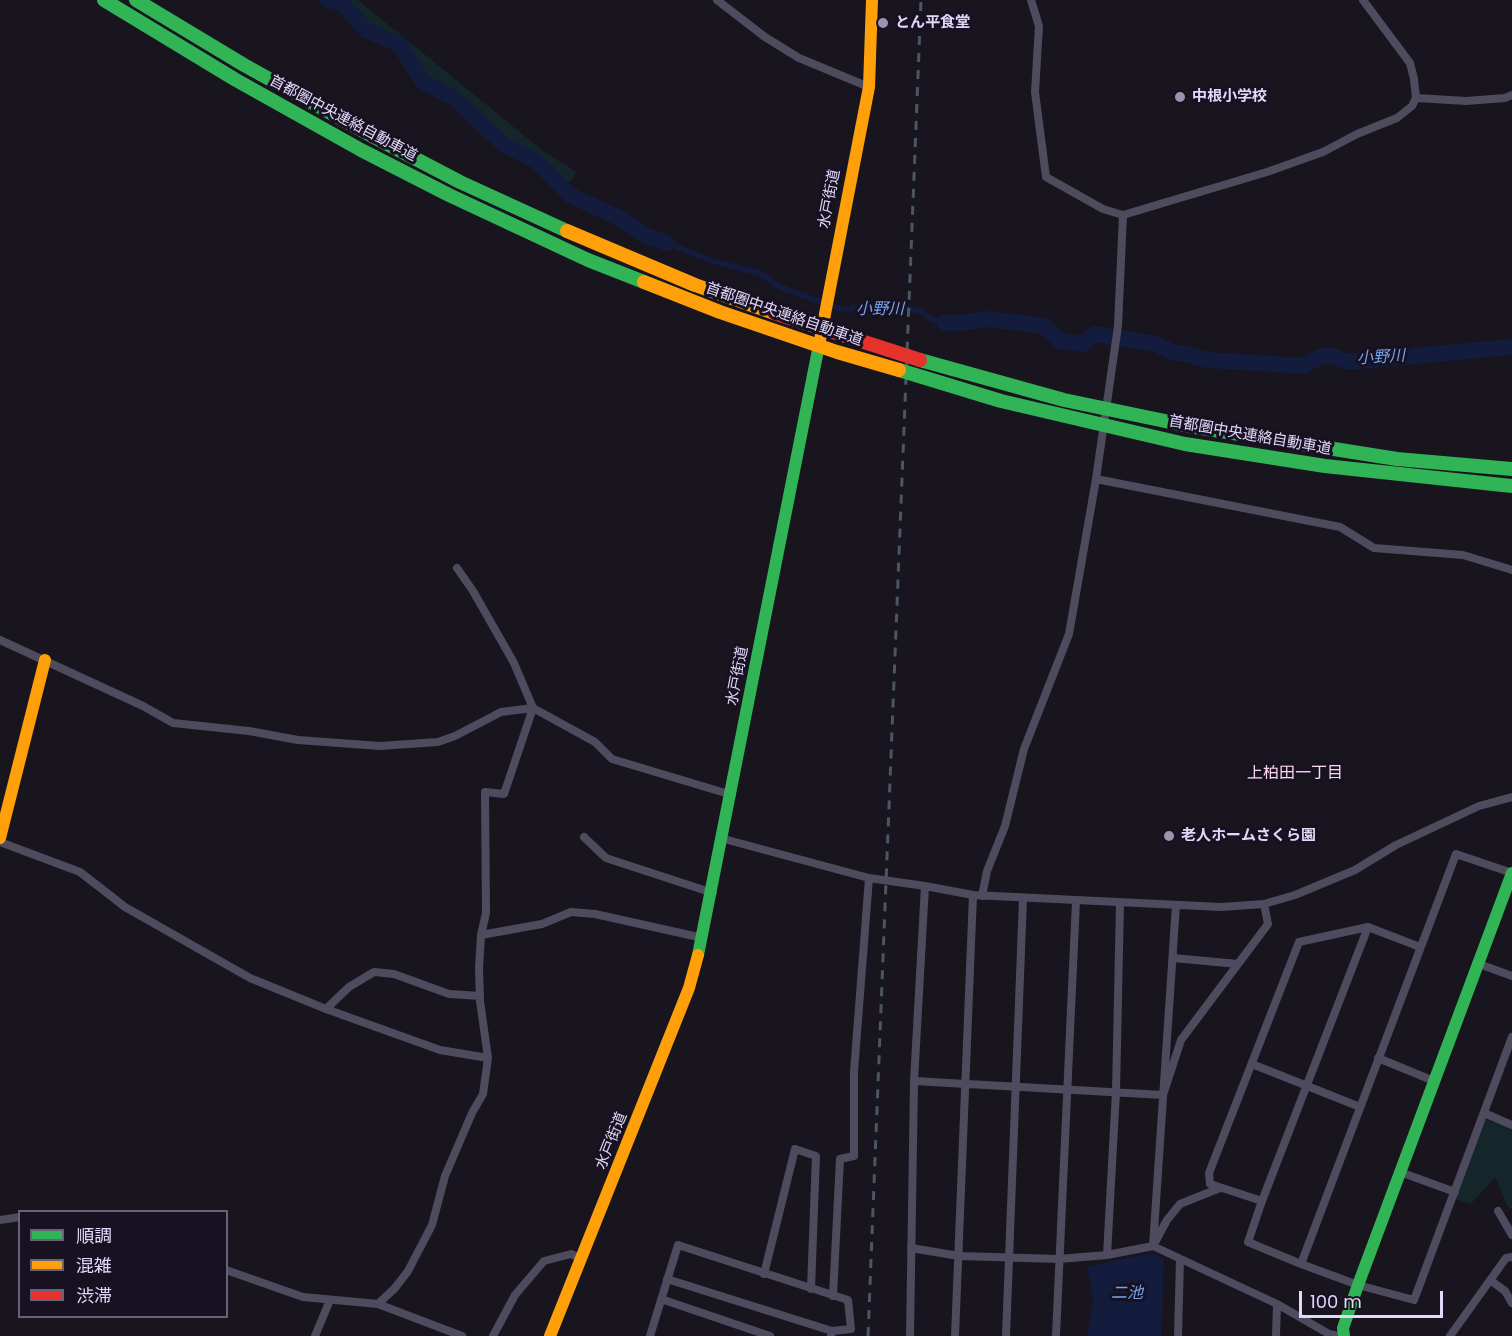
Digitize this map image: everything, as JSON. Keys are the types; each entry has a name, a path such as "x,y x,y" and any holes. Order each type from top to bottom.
{"main road":[{"name":"首都圏中央連絡自動車道","path":"104,0 236,80 361,150 449,195 588,260 720,312 815,345 991,398 1185,444 1325,466 1512,486"},
{"name":"首都圏中央連絡自動車道","path":"136,0 244,65 460,182 552,225 644,264 760,309 937,366 1064,400 1190,426 1326,449 1397,459 1512,469"},
{"name":"水戸街道","path":"550,1336 583,1259 690,988 703,938 869,87 872,0"},
{"path":"0,840 45,660"},
{"path":"1344,1336 1343,1328 1358,1285 1512,873"}],"street":[{"path":"717,0 765,37 799,58 869,87"},
{"path":"1031,0 1039,26 1035,92 1046,177 1102,209 1123,215 1267,172 1323,152 1357,134 1397,118 1412,106 1416,98 1410,63 1363,0"},
{"path":"1416,98 1466,101 1505,99 1512,95"},
{"path":"955,1336 966,1084 978,896 1005,826 1024,749 1069,634 1096,479 1118,326 1123,215"},
{"path":"1096,479 1340,527 1374,548 1463,555 1512,570"},
{"path":"378,1304 395,1288 408,1271 432,1225 446,1176 472,1113 483,1094 489,1058 478,968 481,935 486,914 485,792 504,794 533,708 514,663 473,591 457,568"},
{"path":"0,640 143,706 173,723 321,742 380,746 438,742 455,736 501,712 533,708 595,742 612,759 732,795"},
{"path":"724,839 869,878 978,896 1221,907 1264,904 1295,895 1345,874 1396,845 1479,806 1512,797"},
{"path":"584,837 606,858 713,893"},
{"path":"0,840 80,872 125,907 250,978 326,1009 440,1050 489,1058"},
{"path":"1302,1264 1456,854 1512,873"},
{"path":"832,1296 840,1159 854,1156 854,1072 869,878"},
{"path":"910,1336 914,1081 925,886"},
{"path":"1006,1336 1023,899"},
{"path":"1056,1336 1076,901"},
{"path":"1107,1255 1116,1092 1120,903"},
{"path":"1163,1095 1181,1040 1268,924 1264,904"},
{"path":"1153,1246 1176,906"},
{"path":"481,935 542,924 571,912 595,914 703,938"},
{"path":"1262,1201 1210,1184 1209,1173 1299,942 1368,927 1420,947"},
{"path":"1368,927 1305,1085 1248,1242 1358,1285 1414,1300 1510,1049 1512,1037"},
{"path":"1173,958 1238,963"},
{"path":"1479,964 1512,976"},
{"path":"326,1009 349,987 374,972 394,974 449,994 480,996"},
{"path":"1378,1058 1434,1081"},
{"path":"1252,1064 1360,1107"},
{"path":"914,1081 1163,1095"},
{"path":"1484,1113 1512,1125"},
{"path":"764,1274 795,1149 816,1156 811,1289"},
{"path":"1400,1172 1455,1192"},
{"path":"1153,1246 1167,1220 1180,1204 1220,1188"},
{"path":"1498,1211 1512,1236"},
{"path":"0,1220 18,1216"},
{"path":"650,1336 667,1279 678,1245 848,1300 851,1329 831,1334 667,1279"},
{"path":"911,1248 959,1256 1059,1259 1107,1255 1153,1246 1277,1304 1329,1334 1339,1336"},
{"path":"493,1336 515,1295 544,1261 571,1254 583,1259"},
{"path":"1450,1336 1506,1258 1512,1257"},
{"path":"1178,1336 1180,1259"},
{"path":"228,1271 298,1296 378,1304 462,1336"},
{"path":"1490,1280 1505,1291 1512,1303"},
{"path":"661,1299 770,1336"},
{"path":"315,1336 330,1300"},
{"path":"1276,1336 1277,1304"}],"shaded area":[{"path":"341,0 358,0 542,150 576,172 573,179 566,184 536,155 496,131 477,110 458,96 425,81 412,52 405,45 394,38 378,34"},
{"path":"1487,1120 1512,1129 1512,1209 1507,1206 1495,1177 1471,1204 1453,1198 1481,1123"}],"water":[{"path":"649,233 715,259 760,270 781,284 843,307 856,305 867,309 893,304 921,308 931,316 943,320 967,319 967,324 943,326 930,322 919,314 893,309 867,314 855,311 842,312 779,290 758,276 713,264 646,238"},
{"path":"1512,344 1512,350 1466,354 1465,348"},
{"name":"二池","path":"1155,1254 1164,1261 1161,1336 1087,1336 1093,1301 1087,1267"}],"waterway":[{"name":"小野川","path":"328,0 342,3 366,30 399,44 423,82 454,98 504,145 535,160 570,195 621,219 647,236 667,243"},
{"name":"小野川","path":"945,323 988,319 1044,326 1060,341 1083,344 1095,334 1155,344 1175,353 1207,360 1289,365 1305,365 1322,356 1332,356 1345,361 1360,361 1512,347"}],"railway":[{"path":"868,1336 921,0"}],"traffic: fast":[{"path":"104,0 236,80 361,150 449,195 588,260 644,282"},
{"path":"136,0 244,65 372,136 460,182 567,231"},
{"path":"698,955 819,345"},
{"path":"920,360 1064,400 1189,426 1397,459 1512,469"},
{"path":"899,370 1001,401 1185,444 1325,466 1512,486"},
{"path":"1344,1336 1343,1328 1358,1285 1512,873"}],"traffic: slow":[{"path":"819,345 869,87 872,0"},
{"path":"567,231 695,285 774,313"},
{"path":"644,282 720,312 837,352 899,370"},
{"path":"0,838 45,660"},
{"path":"550,1336 689,988 698,955"}],"traffic: jam":[{"path":"774,313 920,360"}],"place":[{"name":"とん平食堂","path":"883,23"},
{"name":"中根小学校","path":"1180,97"},
{"name":"老人ホームさくら園","path":"1169,836"}],"district":[{"name":"上柏田一丁目","path":"1295,774"}]}
